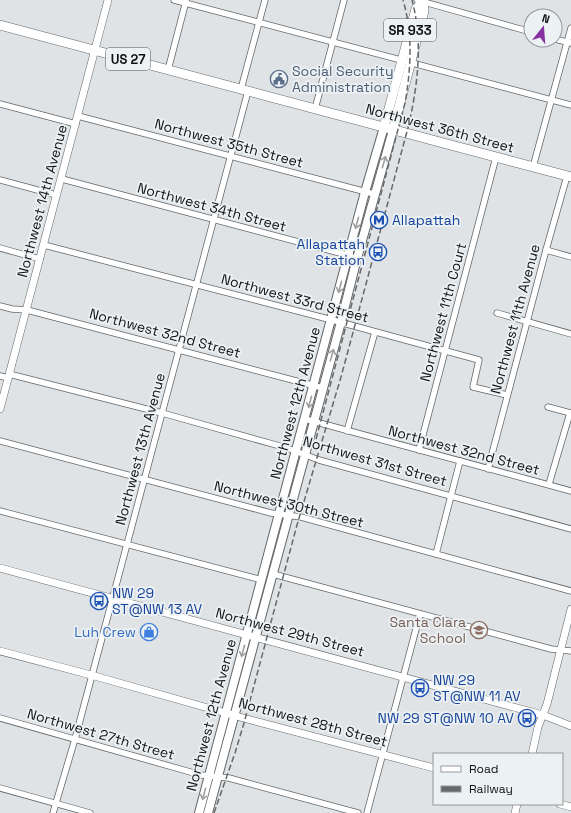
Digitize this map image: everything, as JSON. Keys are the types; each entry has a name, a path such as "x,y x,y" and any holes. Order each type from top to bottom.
{"main road":[{"name":"Northwest 12th Avenue","path":"319,386 341,322 406,61 416,9 421,1"},
{"name":"Northwest 36th Street","path":"0,25 569,177"},
{"name":"Northwest 12th Avenue","path":"252,635 263,610 305,455 310,420 319,386 332,320 365,192 388,129"},
{"name":"Northwest 12th Avenue","path":"208,813 252,635 262,580 297,451 310,420"},
{"path":"273,541 274,553 270,569 271,573 273,574"},
{"path":"262,580 265,587 262,601 263,610"},
{"name":"Northwest 12th Avenue","path":"199,813 231,715"}],"street":[{"name":"Northwest 14th Avenue","path":"0,409 56,195 62,179 96,51 108,0"},
{"path":"174,0 571,105"},
{"name":"Northwest 13th Avenue","path":"53,813 75,739 231,156 244,90 265,0"},
{"path":"315,109 344,0"},
{"path":"421,1 523,30"},
{"path":"168,70 186,2"},
{"path":"533,167 569,43 571,28"},
{"path":"0,104 76,124"},
{"name":"Northwest 35th Street","path":"78,116 374,194"},
{"name":"Northwest 11th Court","path":"419,450 496,157"},
{"name":"Northwest 11th Avenue","path":"488,469 546,250 569,177"},
{"name":"Northwest 34th Street","path":"62,179 357,258"},
{"path":"0,180 56,195"},
{"name":"Northwest 33rd Street","path":"44,245 341,322 479,360 473,387 507,396"},
{"path":"0,248 40,259"},
{"path":"546,250 571,257"},
{"name":"Northwest 32nd Street","path":"0,306 12,309 27,310 319,386"},
{"path":"497,313 571,334"},
{"path":"347,431 374,332"},
{"name":"Northwest 31st Street","path":"0,376 8,376 162,413 297,451 319,460 571,530"},
{"path":"548,407 570,413 549,484"},
{"name":"Northwest 32nd Street","path":"310,420 571,491"},
{"name":"Northwest 30th Street","path":"0,441 280,514 301,518 571,591"},
{"path":"436,554 460,462"},
{"path":"0,511 262,580"},
{"name":"Northwest 29th Street","path":"0,568 543,715 571,726"},
{"path":"273,574 551,649 571,651"},
{"path":"532,753 538,727 547,704 571,612"},
{"path":"367,813 420,614"},
{"name":"Northwest 28th Street","path":"0,651 231,715 433,768"},
{"name":"Northwest 27th Street","path":"0,718 200,775 229,778 358,813"},
{"path":"0,788 90,813"}],"railway":[{"path":"316,439 405,103 409,77 410,39 403,0"},
{"path":"214,813 244,723 297,525 341,377 409,124 415,93 418,62 417,31 412,0"}],"place":[{"name":"Social Security Administration","path":"279,79"},
{"name":"Allapattah","path":"379,220"},
{"name":"Allapattah Station","path":"378,252"},
{"name":"NW 29 ST@NW 13 AV","path":"99,601"},
{"name":"Santa Clara School","path":"479,630"},
{"name":"Luh Crew","path":"149,632"},
{"name":"NW 29 ST@NW 11 AV","path":"420,688"},
{"name":"NW 29 ST@NW 10 AV","path":"527,718"}]}
